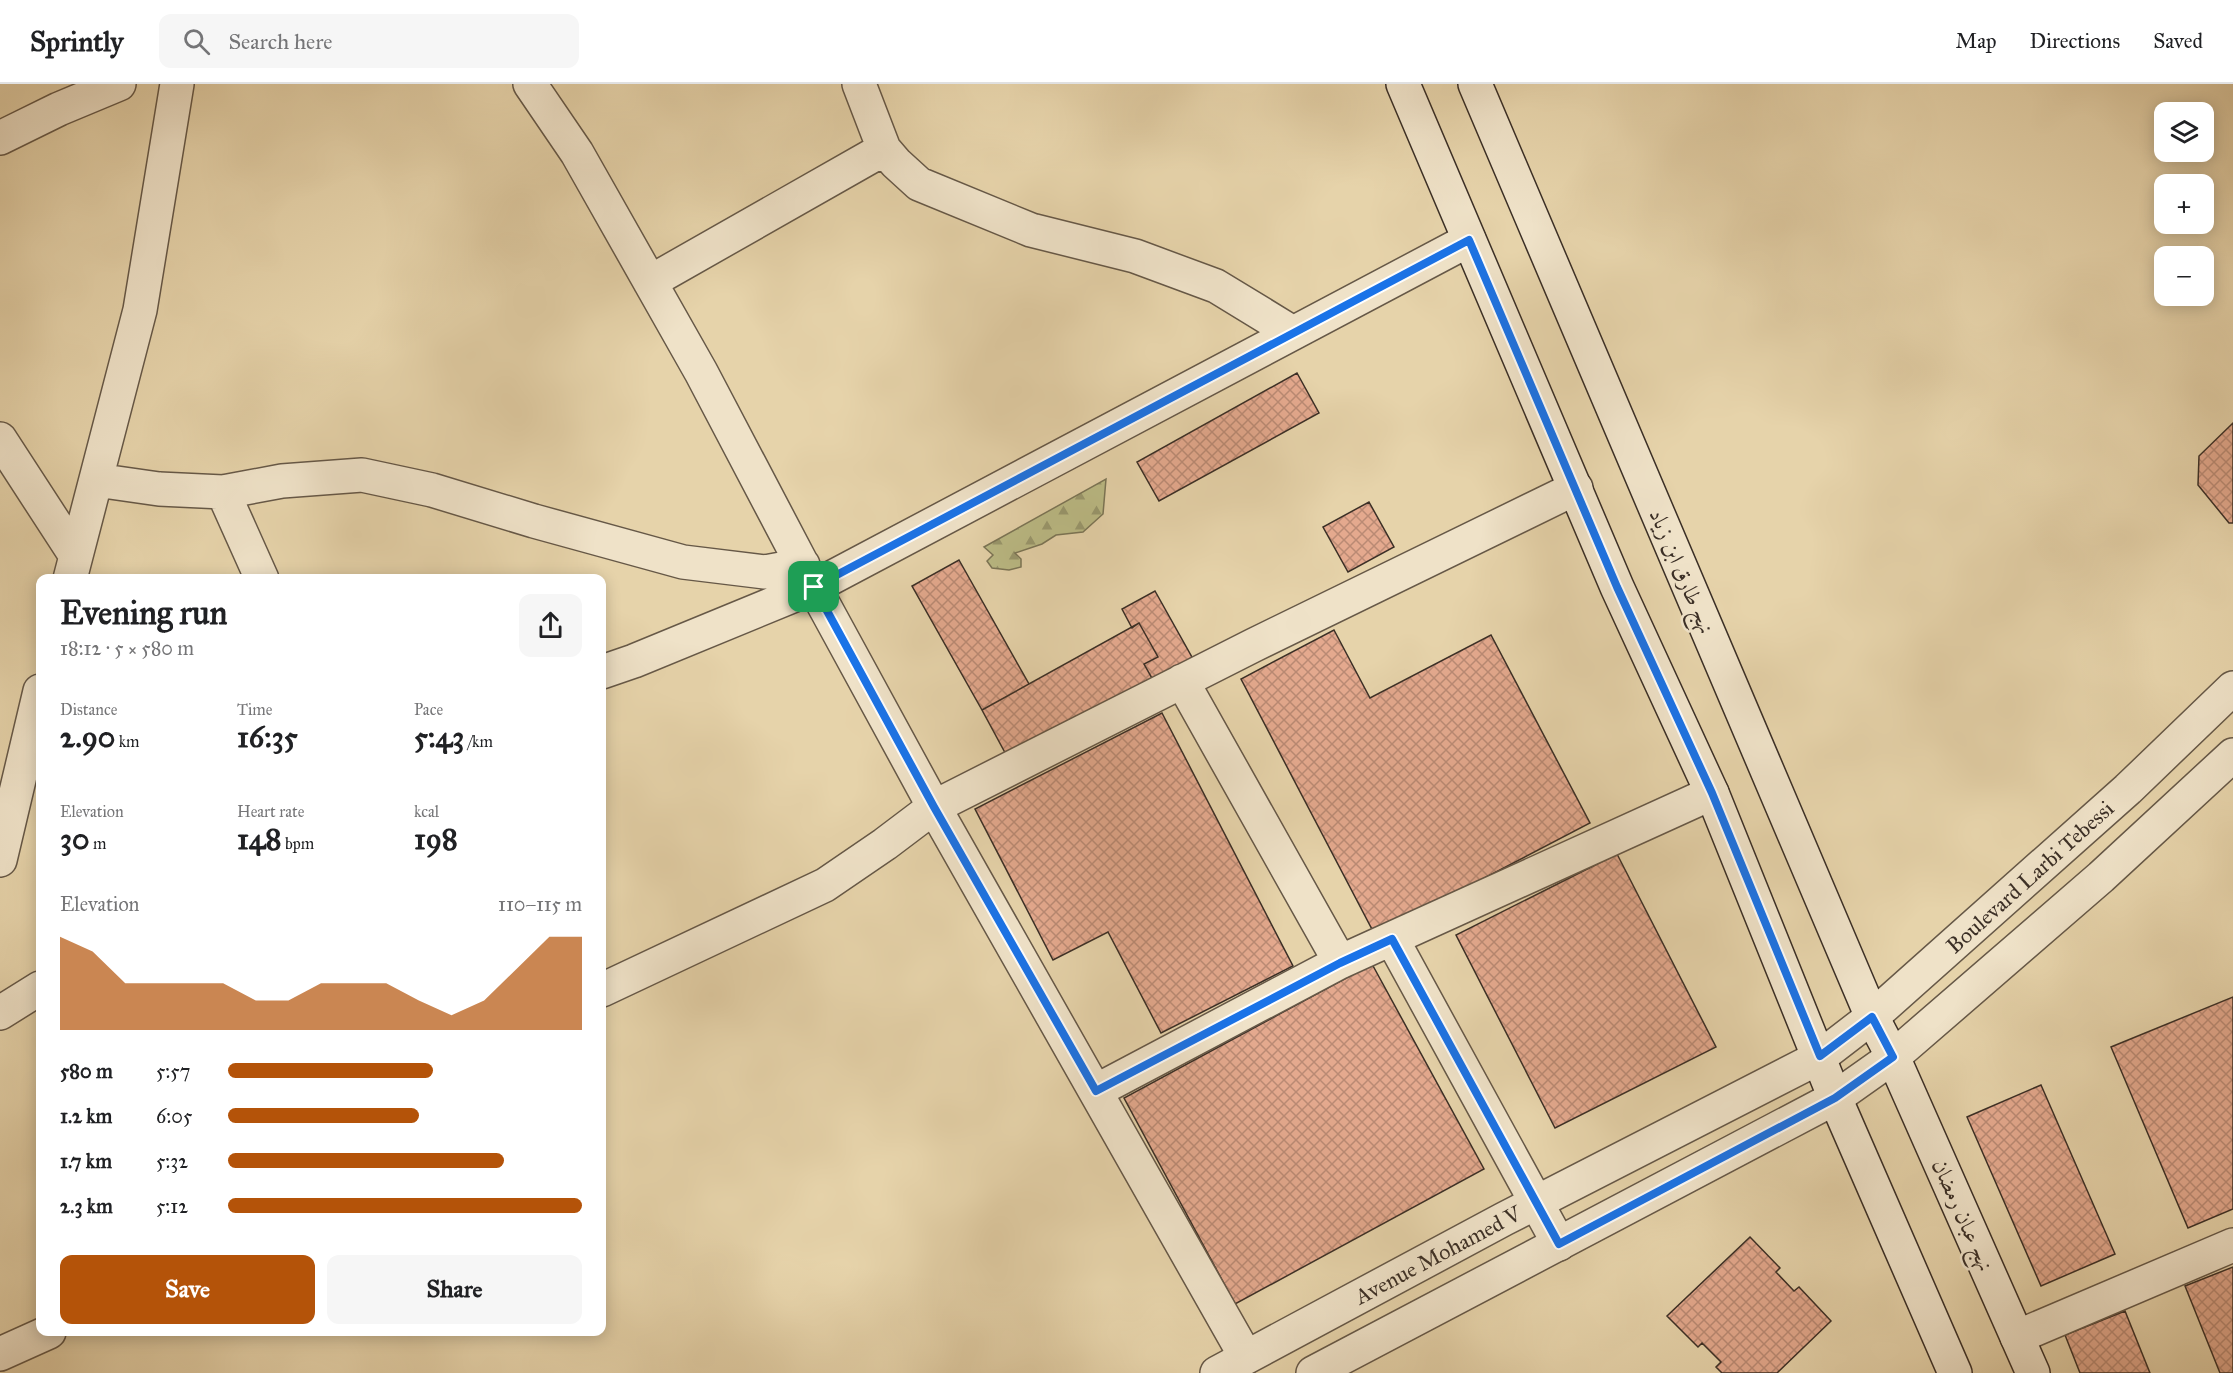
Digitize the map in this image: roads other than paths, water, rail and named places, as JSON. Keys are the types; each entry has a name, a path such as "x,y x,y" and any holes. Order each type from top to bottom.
{"street":[{"path":"0,138 59,109 119,84"},
{"path":"73,568 140,310 177,84"},
{"path":"530,84 577,153 701,372 808,576 934,807 1246,1357"},
{"path":"859,84 885,149 896,163 919,184 1031,230 1135,256 1216,286 1293,333"},
{"path":"1402,84 1617,587 1712,793 1835,1098 1955,1373"},
{"name":"نهج طارق ابن زياد","path":"1474,84 1872,1017 1893,1057"},
{"path":"650,282 885,149"},
{"path":"606,671 634,661 808,576 1293,333 1469,240"},
{"path":"0,439 73,568"},
{"path":"96,480 159,489 223,492 282,481 362,475 432,490 683,562 808,576"},
{"path":"606,988 825,885 934,807 1182,681 1576,488"},
{"path":"223,492 260,574"},
{"path":"1182,681 1340,963"},
{"name":"Boulevard Larbi Tebessi","path":"1820,1056 1872,1017 2128,789 2233,688"},
{"path":"0,860 36,708"},
{"name":"Boulevard Larbi Tebessi","path":"1835,1098 1893,1057 2101,877 2233,755"},
{"path":"1096,1091 1340,963 1712,793"},
{"path":"1392,939 1559,1244"},
{"path":"0,1013 36,990"},
{"name":"Avenue Mohamed V","path":"1217,1373 1504,1219 1820,1056"},
{"name":"نهج عبان رمضان","path":"1893,1057 2033,1373"},
{"name":"Avenue Mohamed V","path":"1313,1373 1835,1098"},
{"path":"2017,1337 2233,1245"},
{"path":"0,1354 40,1336"}]}
